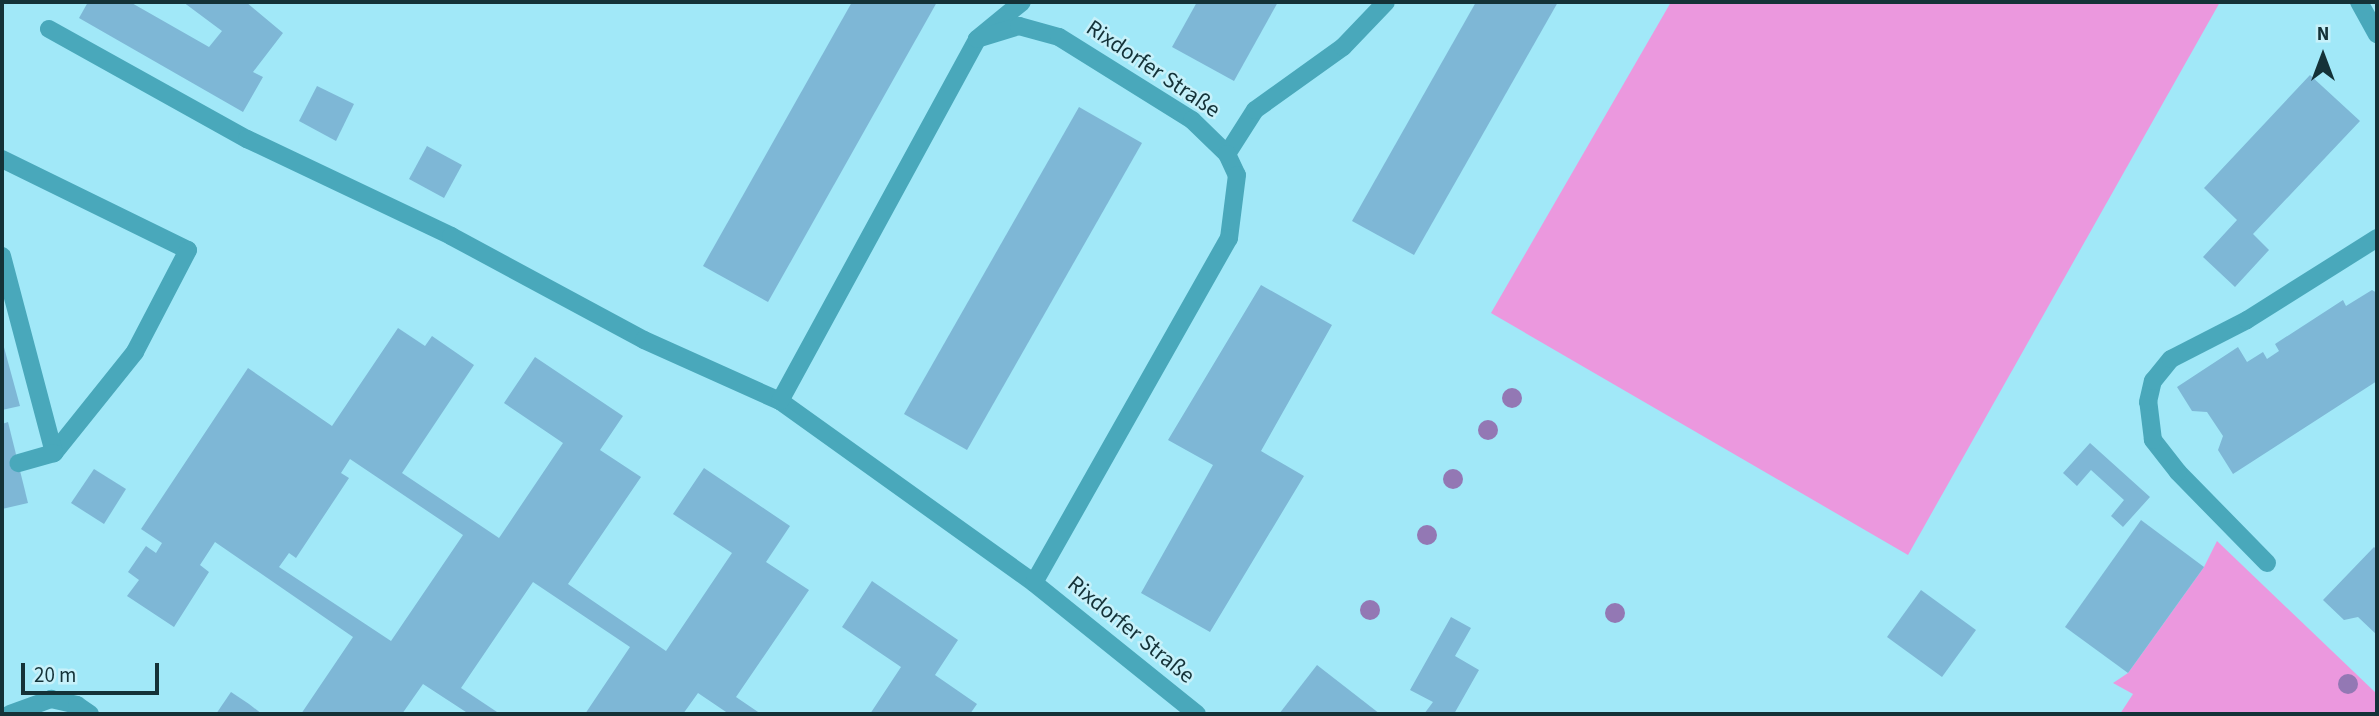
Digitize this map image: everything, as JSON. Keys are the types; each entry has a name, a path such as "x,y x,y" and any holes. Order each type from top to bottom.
{"street":[{"path":"780,401 977,39 1022,2"},
{"path":"1227,154 1255,110 1343,47 1386,2"},
{"path":"2359,2 2377,34"},
{"name":"Rixdorfer Straße","path":"977,39 1019,26 1059,37 1192,120 1227,154 1237,175 1237,198 1229,238 1034,583"},
{"name":"Rixdorfer Straße","path":"49,29 247,139 451,236 644,340 780,401 1034,583 1197,714"},
{"path":"2,159 188,250 135,352 54,453 18,463"},
{"path":"2267,564 2178,472 2153,440 2148,402 2153,381 2171,359 2247,320 2377,238"},
{"path":"2,256 54,453"},
{"path":"10,714 51,699 90,714"}],"shaded area":[{"path":"1671,2 2220,2 1908,555 1491,313"},
{"path":"2217,541 2377,694 2377,714 2120,714 2133,694 2113,683 2128,673 2204,567"}],"building":[{"path":"88,2 130,2 209,47 222,31 183,2 246,2 283,33 253,72 263,77 243,112 79,18"},
{"path":"852,2 937,2 768,302 703,266"},
{"path":"1197,2 1278,2 1234,81 1172,47"},
{"path":"1476,2 1558,2 1414,255 1352,221"},
{"path":"2310,75 2360,121 2253,234 2269,250 2235,287 2203,257 2237,220 2204,188"},
{"path":"317,86 354,104 336,141 299,121"},
{"path":"1079,107 1142,143 967,450 904,414"},
{"path":"427,146 462,165 444,198 409,179"},
{"path":"1261,285 1332,325 1261,451 1304,476 1210,632 1141,593 1213,465 1168,440"},
{"path":"2372,290 2377,293 2377,381 2233,474 2218,450 2223,436 2207,412 2192,411 2177,387 2238,347 2247,362 2263,352 2267,359 2279,351 2275,344 2343,300 2346,306"},
{"path":"398,328 425,346 432,336 474,365 402,473 499,538 563,443 504,403 535,357 623,416 600,450 641,477 568,584 666,651 732,553 673,514 704,468 790,526 766,562 809,590 736,697 761,714 729,714 698,693 683,714 585,714 630,647 533,582 461,688 500,714 469,714 423,684 402,714 301,714 353,637 215,542 200,565 209,572 174,627 127,596 139,580 128,572 146,546 156,553 162,543 141,529 248,368 332,426","holes":["350,459 463,535 391,641 279,567 289,553 296,558 349,478 341,473"]},
{"path":"2,340 20,406 2,410"},
{"path":"8,422 28,503 2,509 2,424"},
{"path":"2090,443 2150,497 2123,527 2111,516 2124,500 2091,470 2077,486 2063,473"},
{"path":"94,469 126,489 104,524 71,503"},
{"path":"2141,520 2204,567 2128,673 2065,627"},
{"path":"2374,547 2377,550 2377,635 2358,617 2344,620 2323,600"},
{"path":"872,581 958,640 935,675 977,704 970,714 870,714 901,667 842,627"},
{"path":"1921,590 1976,630 1942,677 1887,637"},
{"path":"1451,617 1471,628 1455,656 1479,670 1454,714 1424,714 1433,702 1410,690"},
{"path":"1317,665 1380,714 1279,714"},
{"path":"231,692 249,704 262,714 216,714"}]}
